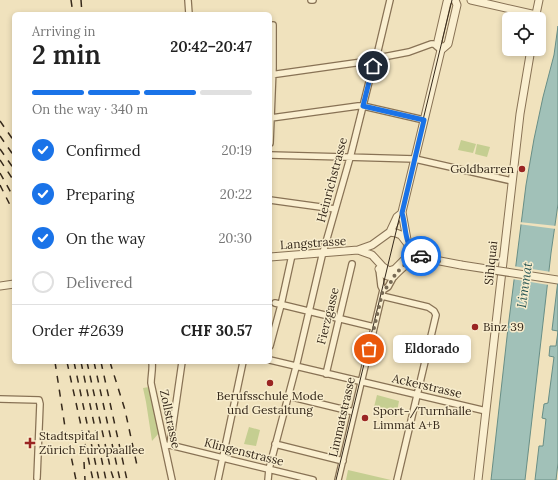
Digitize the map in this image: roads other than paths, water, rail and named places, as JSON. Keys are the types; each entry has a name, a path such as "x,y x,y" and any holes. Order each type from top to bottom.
{"street":[{"path":"188,0 189,12"},
{"name":"Heinrichstrasse","path":"268,480 275,444 296,367 323,253 350,158 390,0"},
{"path":"358,250 372,255 387,270 394,270 405,259 408,252 405,224 402,213 441,50 438,41 447,2 449,0"},
{"path":"441,50 448,44 457,5 455,0"},
{"path":"471,0 517,12"},
{"path":"537,12 539,0"},
{"path":"272,50 273,25"},
{"path":"272,75 363,62 404,53 432,44 441,50"},
{"name":"Sihlquai","path":"478,480 520,114 530,56"},
{"path":"272,118 363,106 424,120"},
{"path":"272,155 415,159 512,180"},
{"path":"272,200 335,210"},
{"path":"358,250 372,245 390,232 397,217 402,213"},
{"path":"390,232 401,235 418,255 461,265 558,280"},
{"name":"Langstrasse","path":"272,257 358,250"},
{"path":"272,338 278,304 292,255"},
{"path":"376,260 383,290 388,287 394,276 405,265 412,261 440,261"},
{"name":"Fierzgasse","path":"326,374 352,264"},
{"path":"379,269 382,273 390,277 394,276"},
{"path":"0,286 12,284"},
{"name":"Limmatstrasse","path":"338,480 383,290"},
{"path":"382,296 428,307 434,311 436,315 397,480"},
{"path":"278,304 374,327"},
{"name":"Ackerstrasse","path":"272,361 417,396 486,411"},
{"name":"Zollstrasse","path":"152,364 151,382 167,445 172,480"},
{"path":"167,445 182,364"},
{"path":"218,480 243,364"},
{"path":"288,396 354,412"},
{"path":"0,399 39,400 37,478"},
{"path":"275,444 342,461"},
{"name":"Klingenstrasse","path":"167,445 313,480"}],"water":[{"name":"Limmat","path":"558,26 558,204 525,480 491,480 526,185 543,97 554,55"},
{"name":"Limmat","path":"558,280 558,331 552,330"},
{"path":"558,331 558,463 556,480 535,480 539,446 543,446 546,419 542,418 544,404 548,403 554,357 549,356 550,346 556,346"}],"tram line":[{"path":"336,480 452,0"}],"railway":[{"path":"71,0 73,12"},
{"path":"81,0 82,12"},
{"path":"0,121 12,138"},
{"path":"0,136 12,153"},
{"path":"0,149 12,166"},
{"path":"0,160 12,178"},
{"path":"0,173 12,194"},
{"path":"0,185 12,209"},
{"path":"55,364 65,427 76,480"},
{"path":"67,364 93,480"},
{"path":"74,364 99,480"},
{"path":"81,364 106,480"},
{"path":"87,364 114,480"},
{"path":"94,364 120,480"},
{"path":"101,364 127,480"},
{"path":"111,364 125,410 138,470"},
{"path":"84,462 85,480"}],"place":[{"name":"Goldbarren","path":"522,169"},
{"name":"Binz 39","path":"475,327"},
{"name":"Eldorado","path":"369,349"},
{"name":"Berufsschule Mode und Gestaltung","path":"270,383"},
{"name":"Sport-/Turnhalle Limmat A+B","path":"365,418"},
{"name":"Stadtspital Zürich Europaallee","path":"30,443"}]}
